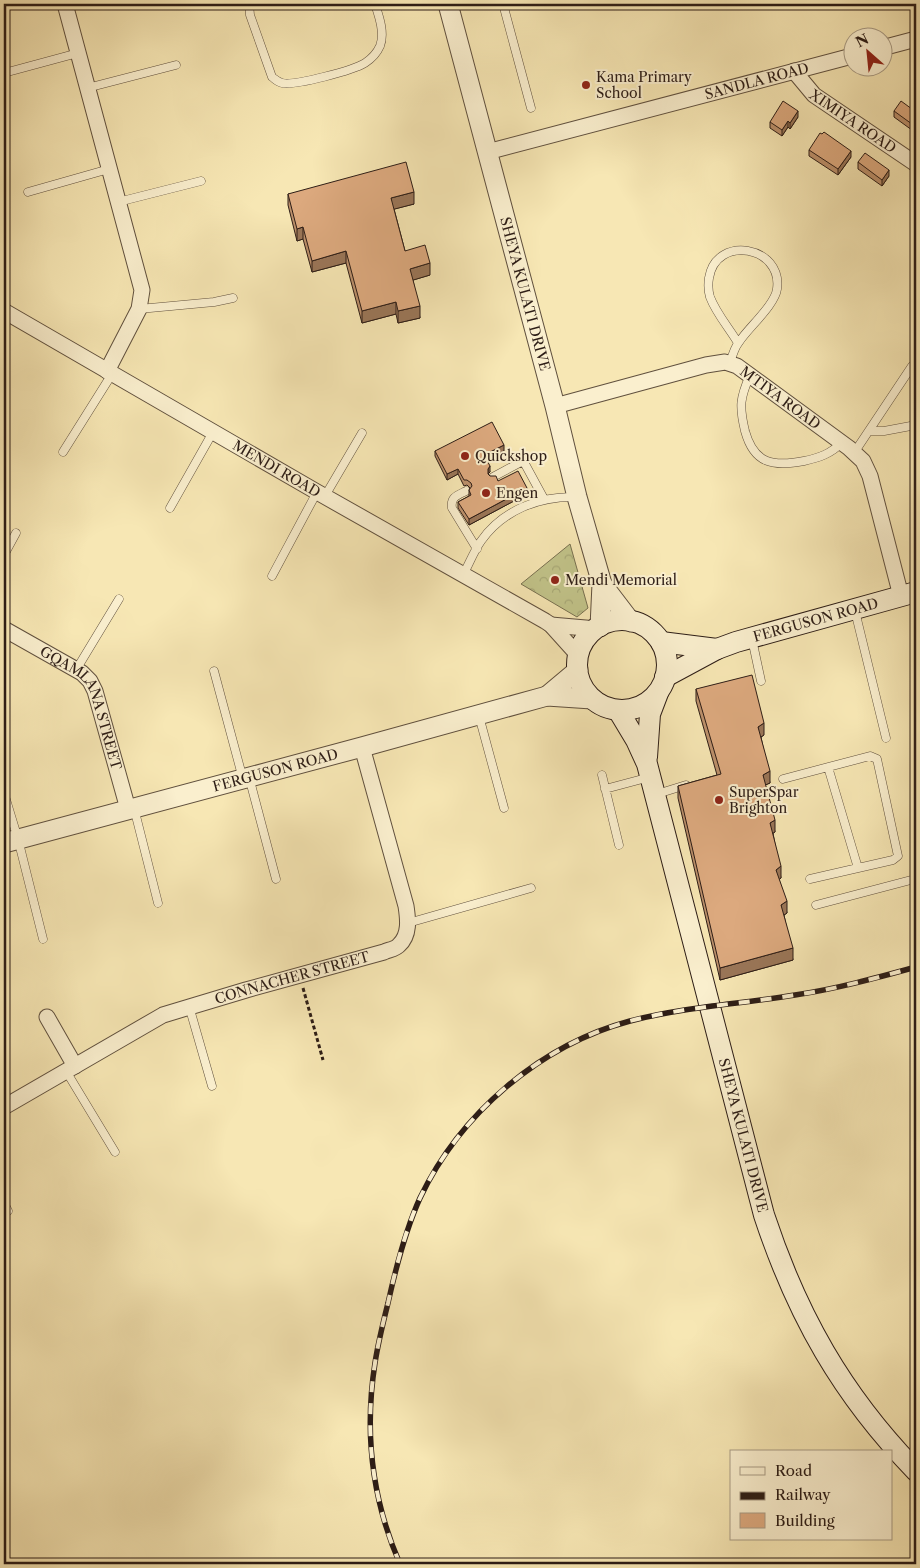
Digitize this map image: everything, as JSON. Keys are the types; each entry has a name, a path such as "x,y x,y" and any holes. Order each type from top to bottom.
{"main road":[{"name":"FERGUSON ROAD","path":"662,684 717,649 909,594"},
{"path":"619,621 631,622 643,625 661,642 666,657 662,684 654,697 640,707 618,710 606,708 592,699 582,686 578,662 588,636 598,628 619,621"},
{"name":"FERGUSON ROAD","path":"661,642 717,649"},
{"name":"SHEYA KULATI DRIVE","path":"651,779 650,714 662,684"},
{"name":"SHEYA KULATI DRIVE","path":"618,710 636,740 651,779 764,1215 782,1268 799,1308 836,1372 874,1424 916,1470"}],"street":[{"path":"65,4 142,290 139,309 110,372"},
{"name":"SHEYA KULATI DRIVE","path":"450,4 577,497 602,584 598,628"},
{"path":"892,45 916,39"},
{"name":"SANDLA ROAD","path":"487,152 842,59"},
{"name":"XIMIYA ROAD","path":"794,71 804,86 814,95 916,164"},
{"name":"MENDI ROAD","path":"5,315 110,372 551,625 578,662"},
{"name":"MTIYA ROAD","path":"555,406 706,365 730,363 737,366 863,461 870,476 909,594"},
{"name":"SHEYA KULATI DRIVE","path":"602,584 631,622"},
{"name":"MENDI ROAD","path":"551,625 598,628"},
{"name":"GQAMLANA STREET","path":"4,629 86,677 95,691 131,809"},
{"name":"FERGUSON ROAD","path":"547,696 578,662"},
{"name":"FERGUSON ROAD","path":"11,841 547,696 592,699"},
{"path":"362,747 406,906 408,923"},
{"name":"CONNACHER STREET","path":"4,1107 164,1015 189,1006 384,952 399,946 405,935 408,923"},
{"path":"47,1017 70,1069"}],"lane":[{"path":"249,4 250,15 272,77 277,82 289,84 315,79 364,64 371,58 381,44 380,20 375,4"},
{"path":"503,4 530,108"},
{"path":"4,73 78,53"},
{"path":"88,88 176,65"},
{"path":"28,192 109,169"},
{"path":"118,202 201,181"},
{"path":"730,363 738,343 773,299 777,289 776,277 770,264 756,252 749,250 739,250 721,256 713,265 708,285 710,296 738,343"},
{"path":"139,309 214,302 233,298"},
{"path":"854,453 912,366 916,363"},
{"path":"63,452 110,372"},
{"path":"750,376 742,394 740,406 751,447 761,458 774,464 790,464 822,456 841,443"},
{"path":"870,431 916,425"},
{"path":"170,508 213,432"},
{"path":"272,576 321,494 362,433"},
{"path":"493,477 521,462 525,464 544,499"},
{"path":"466,490 454,497 452,504 477,549"},
{"path":"463,575 481,542 494,525 506,515 544,499 558,496 577,497"},
{"path":"4,554 16,533"},
{"path":"76,670 119,600"},
{"path":"855,609 886,738"},
{"path":"752,638 761,682"},
{"path":"214,671 276,879"},
{"path":"479,715 504,808"},
{"path":"784,778 870,756 877,759 898,856 893,860 810,879"},
{"path":"828,767 858,868"},
{"path":"602,775 619,845"},
{"path":"605,789 651,779 691,784"},
{"path":"4,793 11,841 43,939"},
{"path":"131,809 158,903"},
{"path":"816,905 911,880"},
{"path":"408,923 531,888"},
{"path":"189,1006 212,1086"},
{"path":"70,1069 115,1152"},
{"path":"4,1203 8,1212"}],"path":[{"path":"299,975 323,1060"}],"green space":[{"path":"570,544 588,608 577,617 521,584"}],"building":[{"path":"783,101 798,111 790,123 788,121 782,130 770,122"},
{"path":"901,101 916,112 916,127 894,111"},
{"path":"824,132 851,151 838,169 809,150 820,133"},
{"path":"865,153 889,170 882,180 858,162"},
{"path":"406,162 414,192 391,198 405,251 425,245 430,263 410,269 420,306 398,311 396,302 362,311 346,251 312,261 303,227 297,229 288,194"},
{"path":"492,422 504,445 484,455 490,466 488,474 496,476 498,481 518,471 527,488 469,519 458,502 471,495 469,490 472,486 471,483 464,480 458,469 447,474 435,451"},
{"path":"752,675 764,723 758,727 770,771 763,775 775,820 770,823 781,866 776,870 787,901 781,905 793,948 720,968 678,786 721,774 696,689"}],"railway":[{"path":"400,1564 390,1540 383,1515 373,1466 370,1415 375,1363 401,1249 420,1198 437,1167 457,1138 480,1111 506,1087 535,1065 565,1047 597,1032 630,1021 691,1009 810,993 916,967"}],"place":[{"name":"Kama Primary School","path":"586,85"},
{"name":"Quickshop","path":"465,456"},
{"name":"Engen","path":"486,493"},
{"name":"Mendi Memorial","path":"555,580"},
{"name":"SuperSpar Brighton","path":"719,800"}]}
